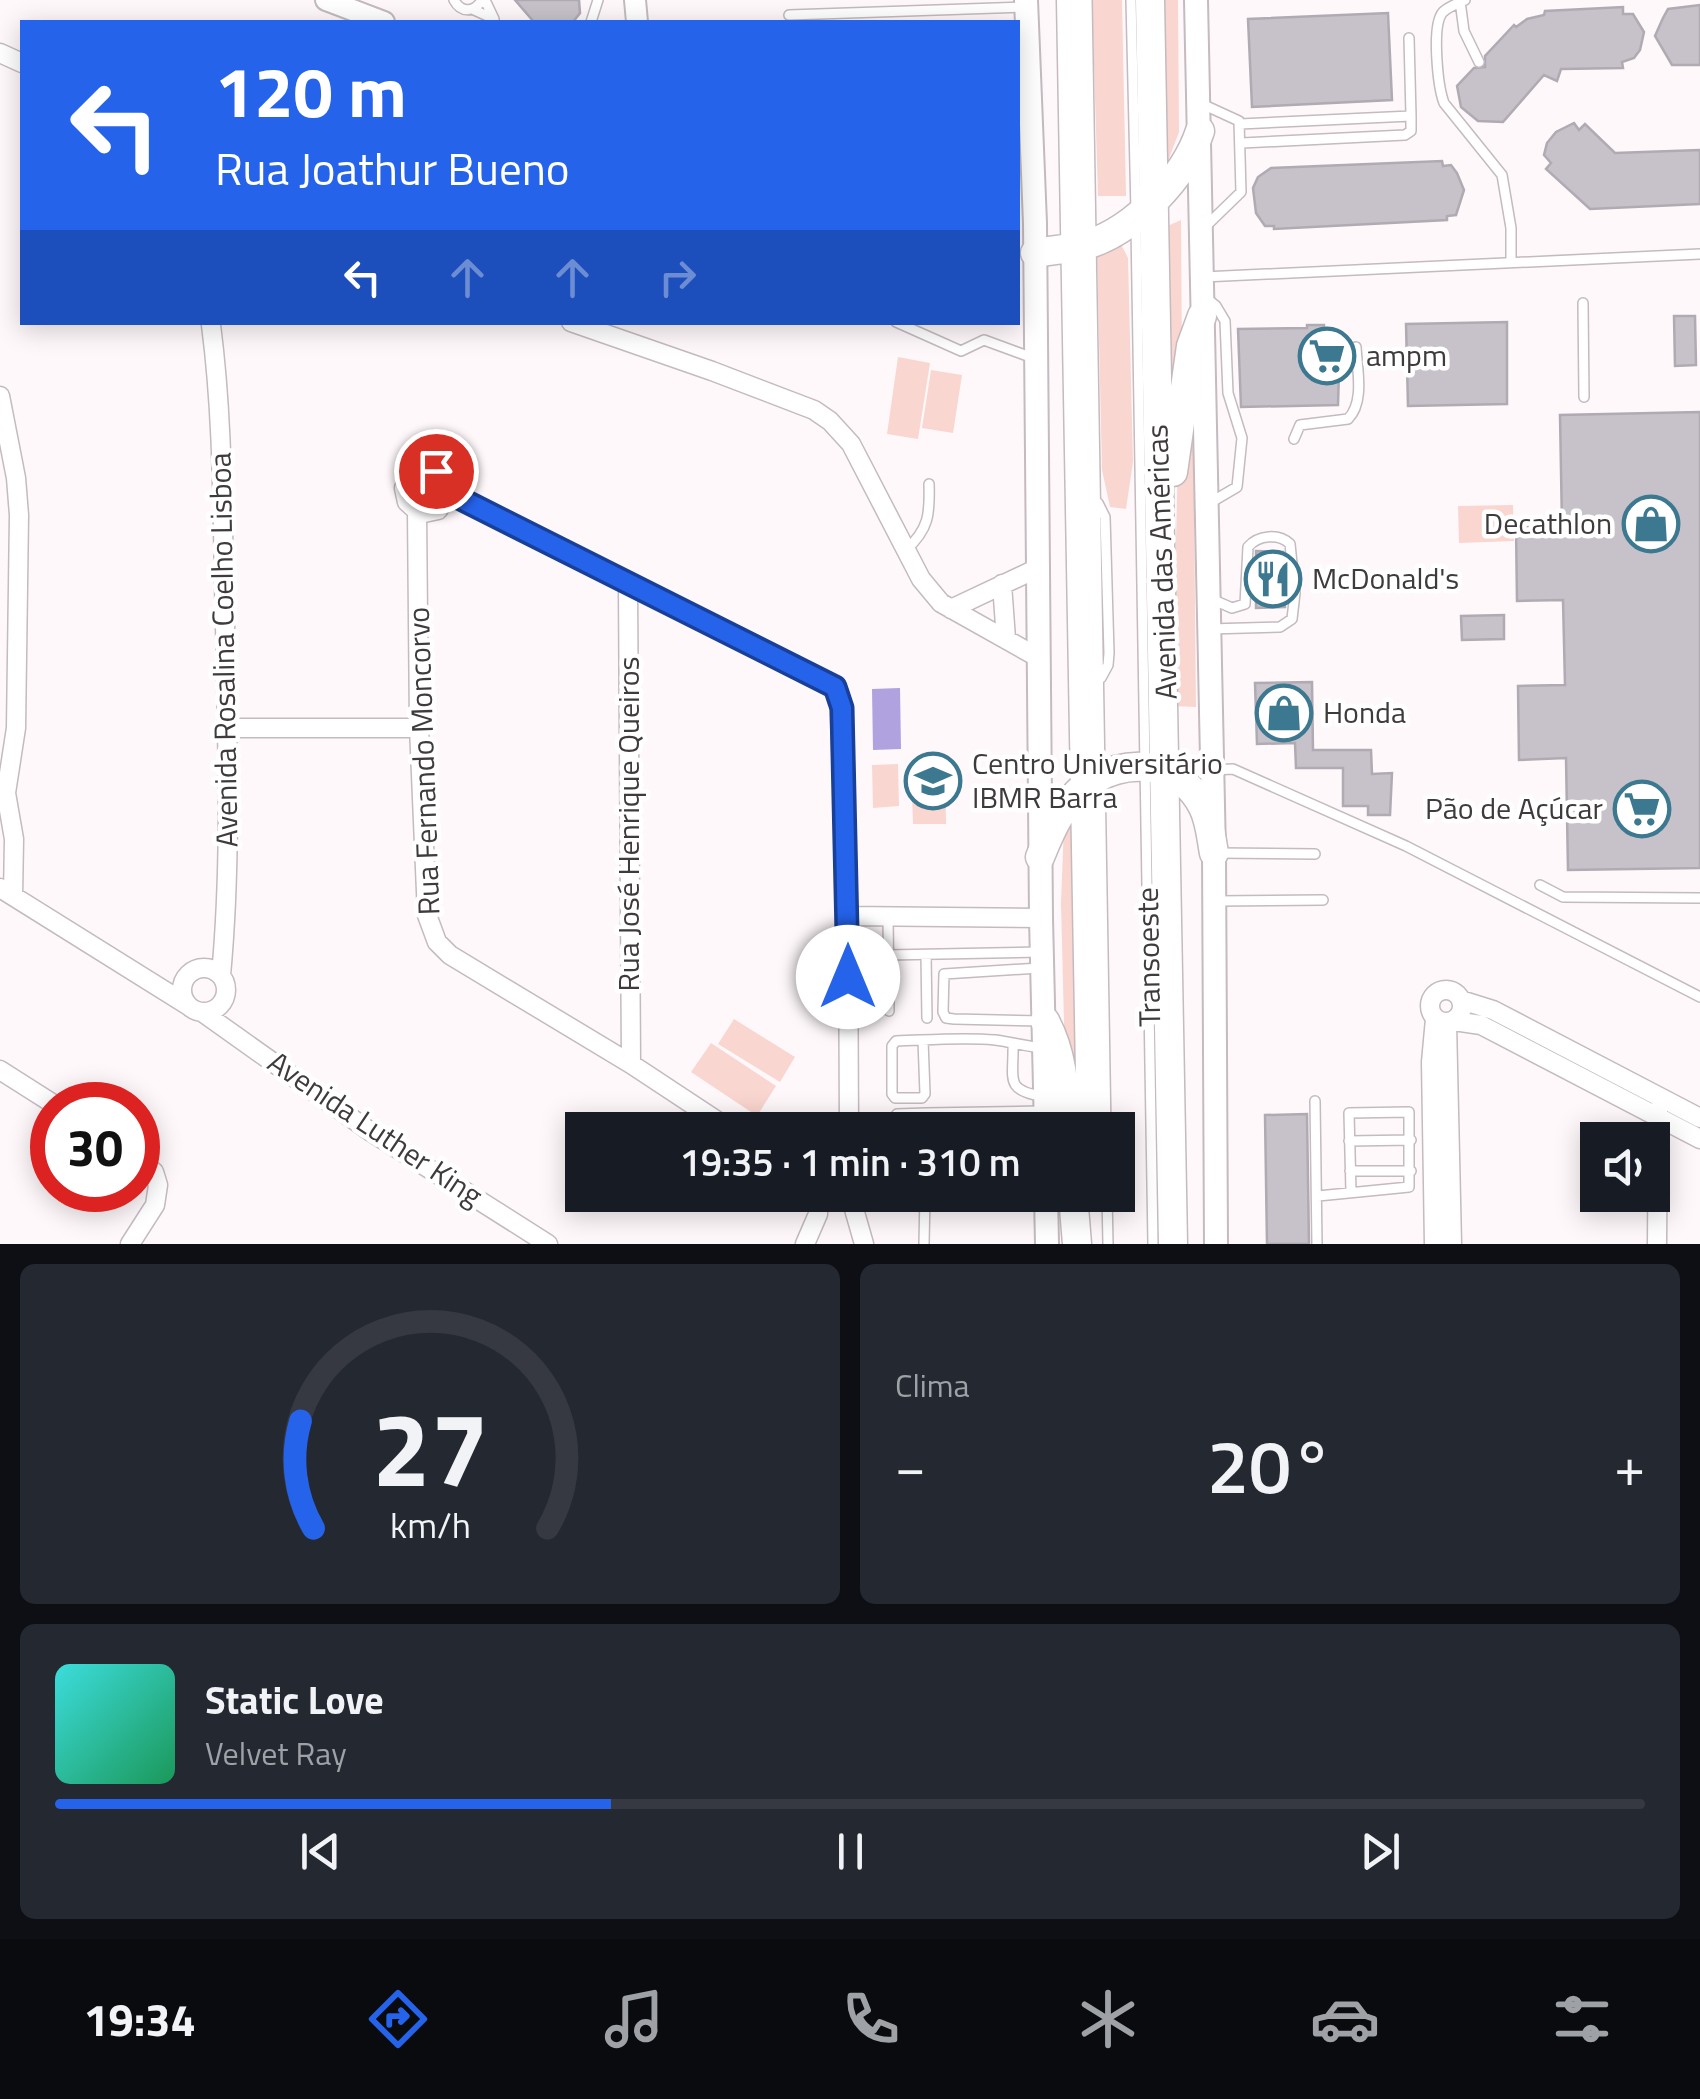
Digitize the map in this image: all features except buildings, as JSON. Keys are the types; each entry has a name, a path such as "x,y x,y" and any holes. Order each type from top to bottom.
{"highway":[{"path":"1071,0 1084,244 1093,781 1090,1112"},
{"name":"Avenida das Américas","path":"1150,0 1145,208 1161,562 1157,769 1174,1244"},
{"path":"1026,252 1084,244 1145,208 1186,165 1200,131"},
{"path":"1161,562 1173,517 1173,464 1191,346 1203,296"},
{"path":"1040,857 1062,811 1093,781 1118,768 1157,769 1189,786 1203,808 1214,852"},
{"path":"1045,1034 1058,1048 1062,1063 1052,1112"},
{"path":"1074,1212 1077,1244"},
{"path":"1092,1212 1092,1244"}],"main road":[{"name":"Avenida das Américas","path":"1196,0 1214,852 1216,1244"},
{"path":"1024,14 1026,293 1036,359 1042,960 1051,1112"},
{"path":"1046,1212 1046,1244"}],"street":[{"path":"326,0 380,20"},
{"name":"Avenida Rosalina Coelho Lisboa","path":"211,325 220,418 227,728 228,900 221,975"},
{"path":"579,325 814,410 830,421 851,444 931,594 1039,658"},
{"path":"0,396 19,514 16,728 3,796 14,839 7,892"},
{"name":"Rua Fernando Moncorvo","path":"449,493 446,480 436,471 423,469 410,476 404,496 417,511 419,728 427,915 437,942 450,956 704,1112"},
{"path":"417,511 438,510 449,493 835,687 842,708 849,1112"},
{"path":"951,609 1038,568"},
{"name":"Rua José Henrique Queiros","path":"628,584 631,1064"},
{"path":"1002,584 1006,639"},
{"path":"227,728 419,728"},
{"name":"Avenida Luther King","path":"7,892 196,1009 371,1132 548,1244"},
{"path":"848,916 1041,918"},
{"path":"202,967 221,975 226,989 222,1003 196,1009 182,993 189,973 202,967"},
{"path":"1700,1118 1492,1010 1462,1000 1452,991 1440,991 1431,1000 1430,1007 1446,1021 1481,1025 1700,1139"},
{"path":"1452,1244 1431,1062 1446,1021 1462,1012 1462,1000"},
{"path":"0,1070 30,1089"},
{"path":"1657,1244 1656,1118 1660,1098"},
{"path":"1434,1244 1441,1152"},
{"path":"130,1244 151,1212"},
{"path":"805,1244 818,1212"},
{"path":"855,1212 864,1244"}],"lane":[{"path":"443,0 495,20"},
{"path":"472,10 483,0"},
{"name":"Transoeste","path":"1088,0 1084,244 1097,502 1105,513 1109,653 1100,681 1093,781 1105,1112"},
{"name":"Transoeste","path":"1131,0 1145,208 1141,514 1136,526 1139,654 1157,769 1153,1244"},
{"path":"1479,62 1464,31 1463,1 1443,11 1436,22 1439,90 1444,103 1502,174 1511,262"},
{"path":"790,16 1024,14"},
{"path":"1242,143 1405,135 1411,131 1410,38"},
{"path":"1199,102 1236,118 1242,143 1241,192 1202,230"},
{"path":"1240,124 1411,116"},
{"path":"1203,296 1511,262 1700,254"},
{"path":"1203,296 1216,306 1225,321 1228,393 1242,438 1237,486 1206,506"},
{"path":"1584,303 1584,397"},
{"path":"903,325 961,351 984,340 1036,359"},
{"path":"1294,439 1300,425 1306,422 1348,420 1353,416 1358,397 1356,346"},
{"path":"906,550 929,522 929,484"},
{"path":"1207,597 1232,608 1241,607 1248,594 1248,547 1260,538 1280,538 1290,544 1295,593 1292,619 1280,627 1208,630"},
{"path":"1210,770 1233,769 1406,846 1700,997"},
{"path":"1214,852 1315,854"},
{"path":"1540,885 1562,897 1700,898"},
{"path":"1214,901 1324,900"},
{"path":"888,916 889,1011"},
{"path":"926,954 928,1018"},
{"path":"888,955 1042,960"},
{"path":"1042,960 950,971 941,976 946,1018 1045,1034"},
{"path":"924,1040 926,1094 922,1098 895,1098 892,1042 924,1040 1000,1040 1013,1044 1045,1034"},
{"path":"1013,1044 1017,1091 1044,1112"},
{"path":"1315,1101 1317,1244"},
{"path":"1318,1196 1409,1187 1410,1115 1405,1110 1351,1111 1350,1192"},
{"path":"1349,1140 1411,1140"},
{"path":"1350,1171 1411,1171"},
{"path":"924,1244 925,1212"},
{"path":"1107,1212 1108,1244"}],"shaded area":[{"path":"1092,0 1122,0 1126,196 1098,196"},
{"path":"1158,0 1178,0 1179,132 1162,177"},
{"path":"1181,220 1182,362 1166,425 1163,228"},
{"path":"1118,238 1128,258 1133,462 1126,509 1110,507 1102,470 1097,252"},
{"path":"898,357 930,363 918,439 887,434"},
{"path":"931,370 962,375 953,433 922,428"},
{"path":"1193,398 1196,707 1172,706 1178,457"},
{"path":"1513,505 1514,541 1459,543 1458,506"},
{"path":"900,688 901,749 873,750 872,689"},
{"path":"898,764 899,806 873,808 872,765"},
{"path":"911,764 945,764 946,824 913,824"},
{"path":"1064,824 1072,828 1078,1112 1075,1112 1065,1063 1061,903"},
{"path":"734,1019 795,1057 780,1082 718,1044"},
{"path":"711,1043 776,1086 760,1112 751,1112 691,1072"}],"place":[{"name":"ampm","path":"1327,356"},
{"name":"Decathlon","path":"1651,524"},
{"name":"McDonald's","path":"1273,579"},
{"name":"Honda","path":"1284,713"},
{"name":"Centro Universitário IBMR Barra","path":"933,781"},
{"name":"Pão de Açúcar","path":"1642,809"}],"route":[{"path":"436,471 446,480 449,493 835,687 842,708 848,977"}]}
